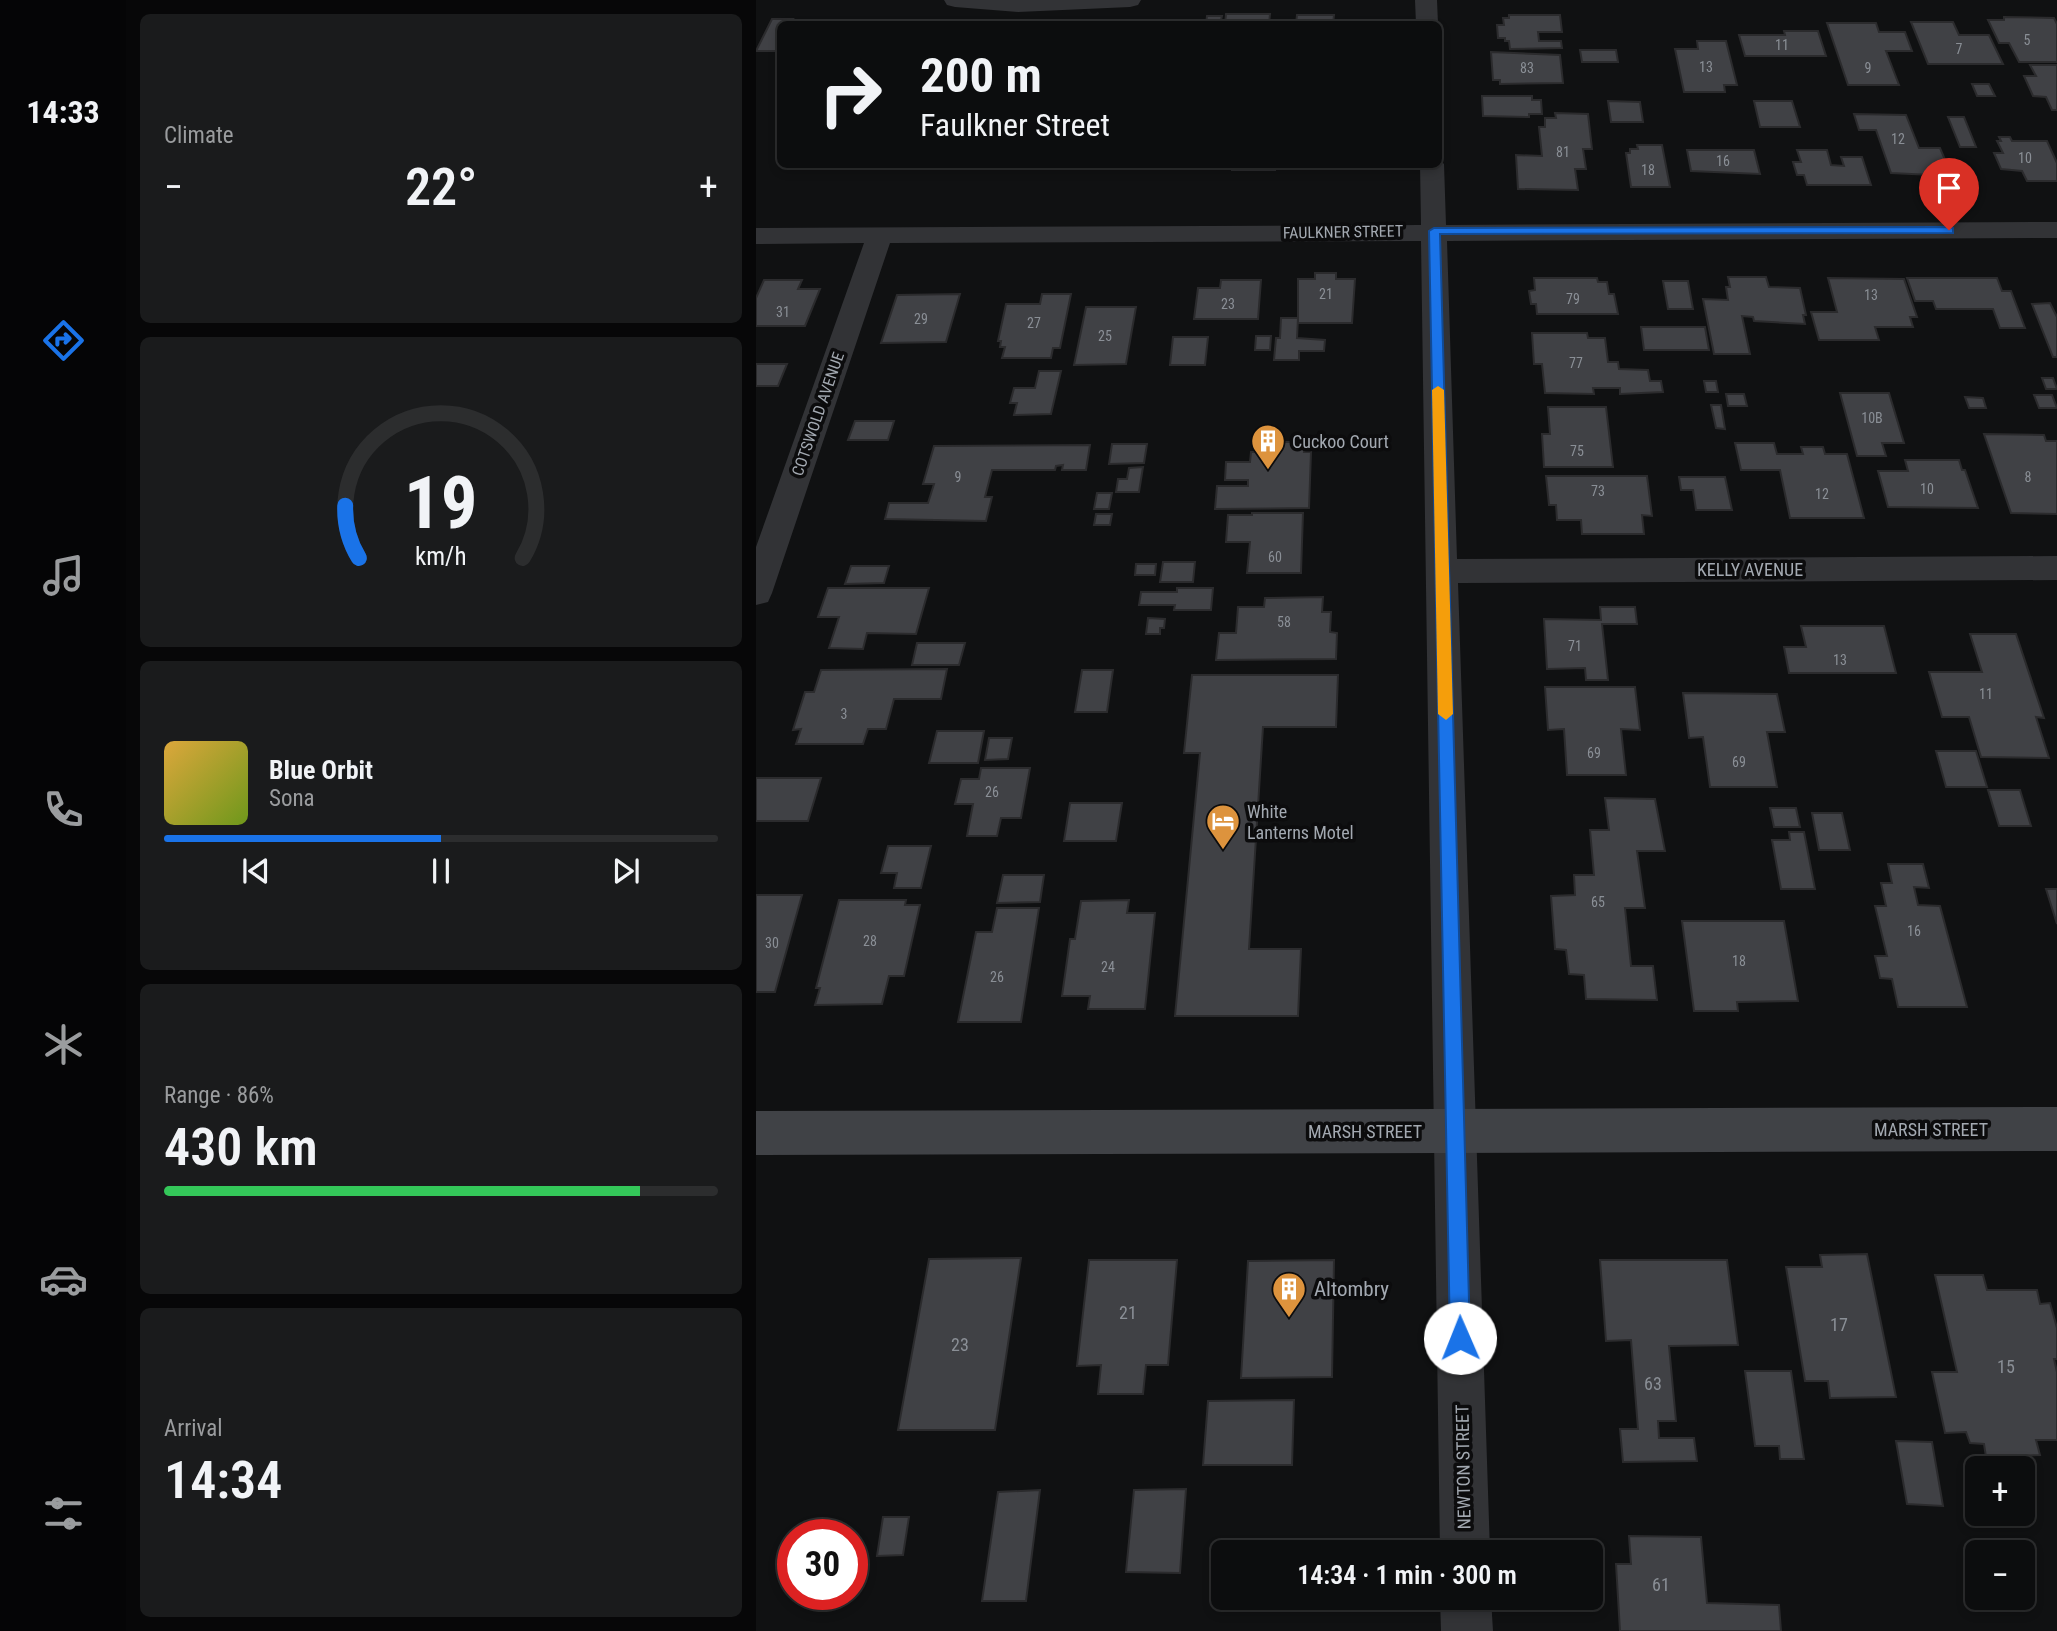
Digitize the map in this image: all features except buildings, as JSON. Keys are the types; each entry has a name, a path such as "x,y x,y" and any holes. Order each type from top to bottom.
{"main road":[{"name":"MARSH STREET","path":"756,1133 2057,1129"}],"street":[{"path":"973,1 1018,5 1130,0"},
{"path":"1426,0 1427,21"},
{"name":"NEWTON STREET","path":"1432,168 1465,1540"},
{"name":"FAULKNER STREET","path":"756,236 2057,230"},
{"name":"COTSWOLD AVENUE","path":"756,593 880,235"},
{"name":"KELLY AVENUE","path":"1442,571 2057,568"},
{"path":"1466,1610 1467,1631"}],"slow traffic":[{"path":"1438,390 1446,714"}],"place":[{"name":"Cuckoo Court","path":"1268,471"},
{"name":"White Lanterns Motel","path":"1223,851"},
{"name":"Altombry","path":"1289,1319"}],"route":[{"path":"1460,1338 1434,231 1949,230"}]}
